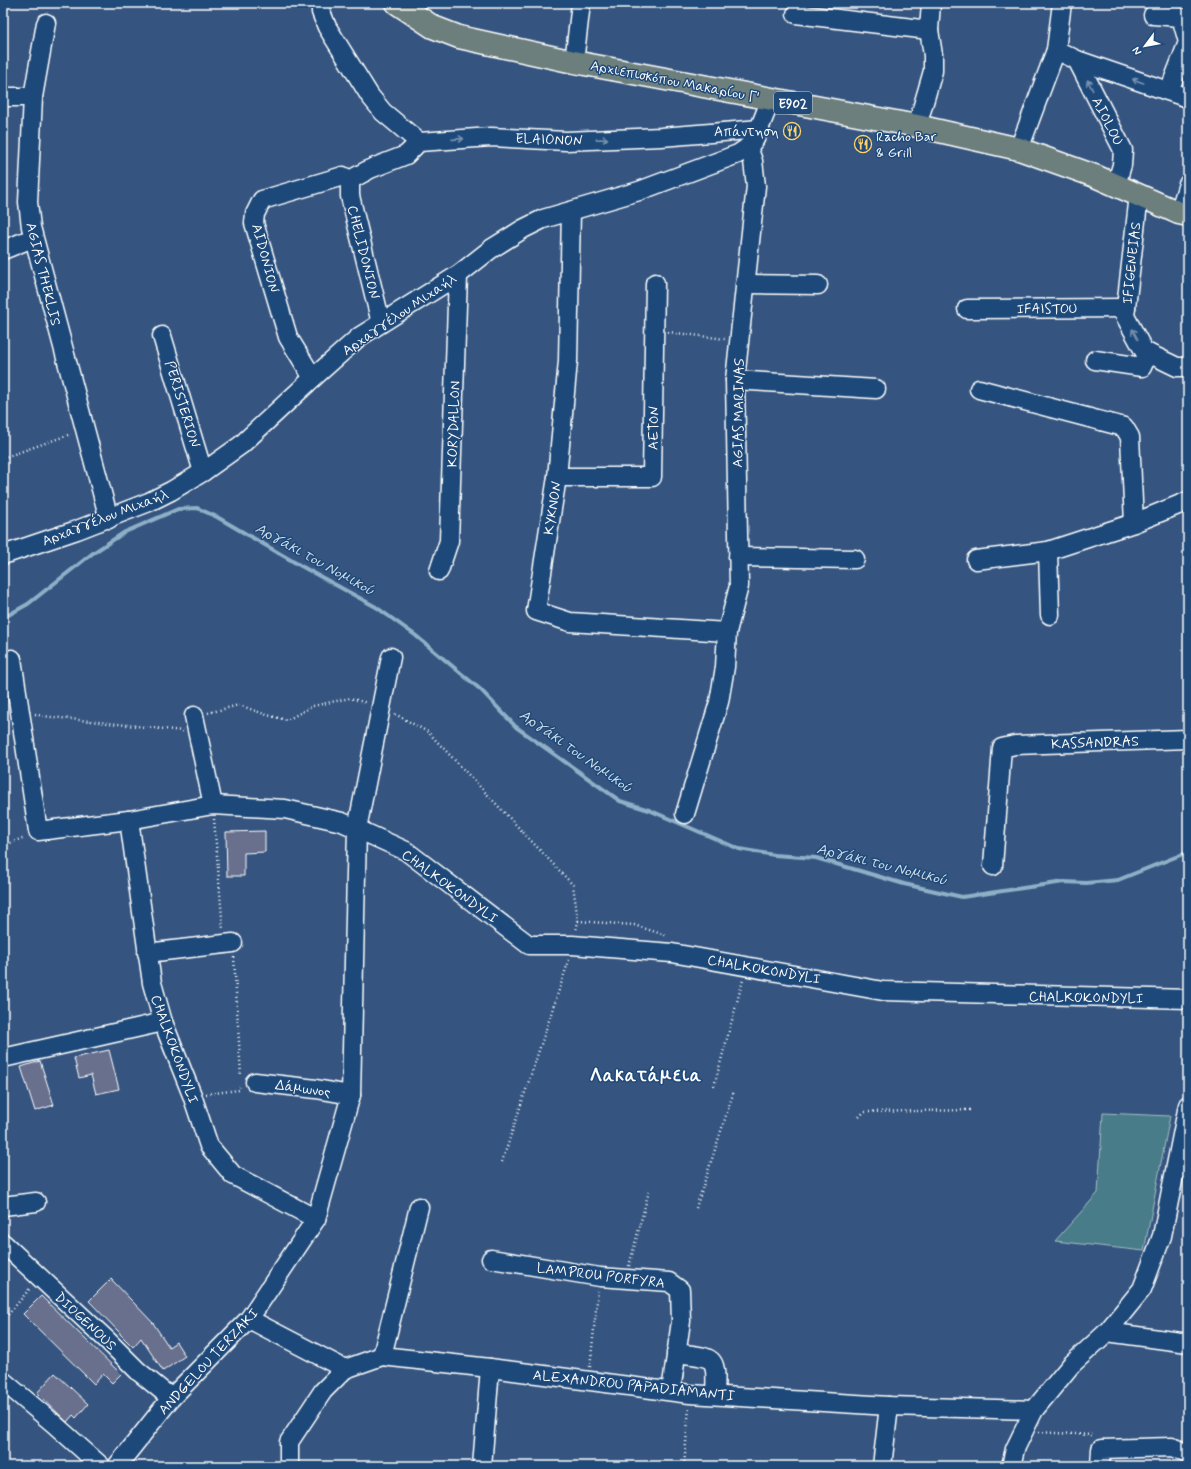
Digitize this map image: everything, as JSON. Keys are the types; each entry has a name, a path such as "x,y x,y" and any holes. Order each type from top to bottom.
{"main road":[{"name":"Αρχιεπισκόπου Μακαρίου Γ'","path":"397,3 433,27 459,37 574,62 918,126 1019,150 1095,176 1184,214"}],"street":[{"path":"322,3 321,12 327,27 370,96 383,112 419,142 406,155 370,169 350,180"},
{"path":"574,62 581,3"},
{"path":"918,126 932,71 933,55 929,30 931,3"},
{"path":"1019,150 1056,50 1062,3"},
{"path":"1153,15 1178,10 1188,42 1169,91"},
{"path":"796,14 929,30"},
{"name":"AGIAS THEKLIS","path":"46,23 33,97 28,202 31,227 109,519"},
{"path":"1056,50 1077,60 1188,98"},
{"name":"AIOLOU","path":"1077,60 1123,150 1122,166 1116,185"},
{"path":"3,97 33,97"},
{"name":"Αρχαγγέλου Μιχαήλ","path":"3,555 109,519 154,500 203,472 241,445 355,341 458,275 490,249 543,218 639,191 738,154 748,147 755,139 771,99"},
{"name":"ELAIONON","path":"419,142 491,137 566,141 661,137 760,129"},
{"name":"AGIAS MARINAS","path":"686,814 719,702 726,667 728,632 739,586 735,380 756,186 753,161 748,147"},
{"name":"AIDONION","path":"313,378 288,337 254,223 255,214 262,200 343,176 350,180"},
{"name":"CHELIDONION","path":"350,180 350,196 382,323"},
{"path":"1184,214 1188,184"},
{"name":"IFIGENEIAS","path":"1139,195 1125,316 1144,351 1177,367 1188,367"},
{"name":"KYKNON","path":"571,211 568,361 558,477 536,610 570,622 728,632"},
{"path":"3,250 33,238"},
{"name":"KORYDALLON","path":"439,571 449,541 458,275"},
{"name":"AETON","path":"558,477 652,477 655,283"},
{"path":"745,284 818,285"},
{"name":"IFAISTOU","path":"967,308 1126,308"},
{"name":"PERISTERION","path":"162,336 203,472"},
{"path":"1095,360 1142,367 1148,352"},
{"path":"735,380 876,389"},
{"path":"978,389 1124,427 1130,437 1134,523"},
{"path":"976,560 1048,551 1134,523 1188,501"},
{"path":"1048,551 1050,615"},
{"path":"738,557 855,559"},
{"name":"ANDGELOU TERZAKI","path":"117,1466 171,1398 250,1319 316,1218 351,1095 357,829 391,657"},
{"path":"12,659 38,831 129,820"},
{"path":"196,724 213,805"},
{"name":"KASSANDRAS","path":"993,866 1002,748 1015,745 1188,739"},
{"name":"CHALKOKONDYLI","path":"316,1218 233,1175 209,1146 192,1095 163,1022 152,982 129,820 213,805 285,809 342,822 406,851 529,945 572,945 672,953 883,992 1188,999"},
{"path":"147,953 228,943"},
{"path":"3,1058 163,1022"},
{"name":"Δάμωνος","path":"255,1082 316,1089 351,1095"},
{"path":"1010,1466 1015,1449 1034,1410 1071,1364 1107,1332 1142,1289 1162,1236 1188,1105"},
{"path":"3,1206 36,1202"},
{"path":"382,1356 419,1207"},
{"name":"DIOGENOUS","path":"3,1243 138,1371 171,1398"},
{"name":"LAMPROU PORFYRA","path":"491,1259 600,1277 668,1282 680,1290 681,1321 671,1392"},
{"path":"250,1319 345,1369 323,1391 289,1442 289,1466"},
{"path":"1107,1332 1188,1343"},
{"path":"676,1353 707,1357 714,1364 716,1374 714,1396"},
{"name":"ALEXANDROU PAPADIAMANTI","path":"345,1369 382,1356 714,1396 889,1406 1034,1410"},
{"path":"482,1466 490,1368"},
{"path":"3,1381 101,1466"},
{"path":"882,1466 889,1406"},
{"path":"1101,1457 1172,1447 1188,1453"}],"path":[{"path":"654,330 739,341"},
{"path":"3,458 84,429"},
{"path":"19,709 42,716 196,724 239,705 287,720 313,706 350,698 381,707 428,732 573,885 578,921 566,970 502,1162"},
{"path":"192,1095 240,1090 241,1082 213,805"},
{"path":"3,846 38,831"},
{"path":"578,921 634,925 672,938"},
{"path":"714,1086 747,966"},
{"path":"696,1208 734,1091"},
{"path":"859,1117 864,1112 970,1110"},
{"path":"626,1278 649,1191"},
{"path":"3,1321 39,1277"},
{"path":"589,1382 600,1277"},
{"path":"684,1466 690,1394"},
{"path":"1024,1431 1092,1435 1101,1457"}],"green space":[{"path":"1103,1113 1170,1116 1144,1251 1055,1241 1098,1193"}],"building":[{"path":"265,831 265,852 244,853 244,876 227,876 226,832"},
{"path":"109,1050 119,1089 96,1094 91,1075 79,1078 74,1058"},
{"path":"40,1061 54,1105 35,1111 21,1067"},
{"path":"111,1279 153,1323 169,1347 176,1342 185,1356 163,1371 141,1338 133,1347 120,1334 89,1301"},
{"path":"41,1296 121,1374 112,1383 103,1374 94,1384 23,1314"},
{"path":"55,1373 88,1404 76,1418 73,1415 67,1422 37,1393"}],"waterway":[{"name":"Αργάκι του Νομικού","path":"3,618 28,604 93,553 125,532 178,509 197,508 217,517 301,566 376,607 415,635 481,690 516,727 620,801 649,810 739,849 774,855 816,858 904,884 962,897 1064,882 1086,883 1118,880 1188,852"}],"place":[{"name":"Απάντηση","path":"792,131"},
{"name":"Racho Bar & Grill","path":"863,144"}],"district":[{"name":"Λακατάμεια","path":"646,1075"}]}
